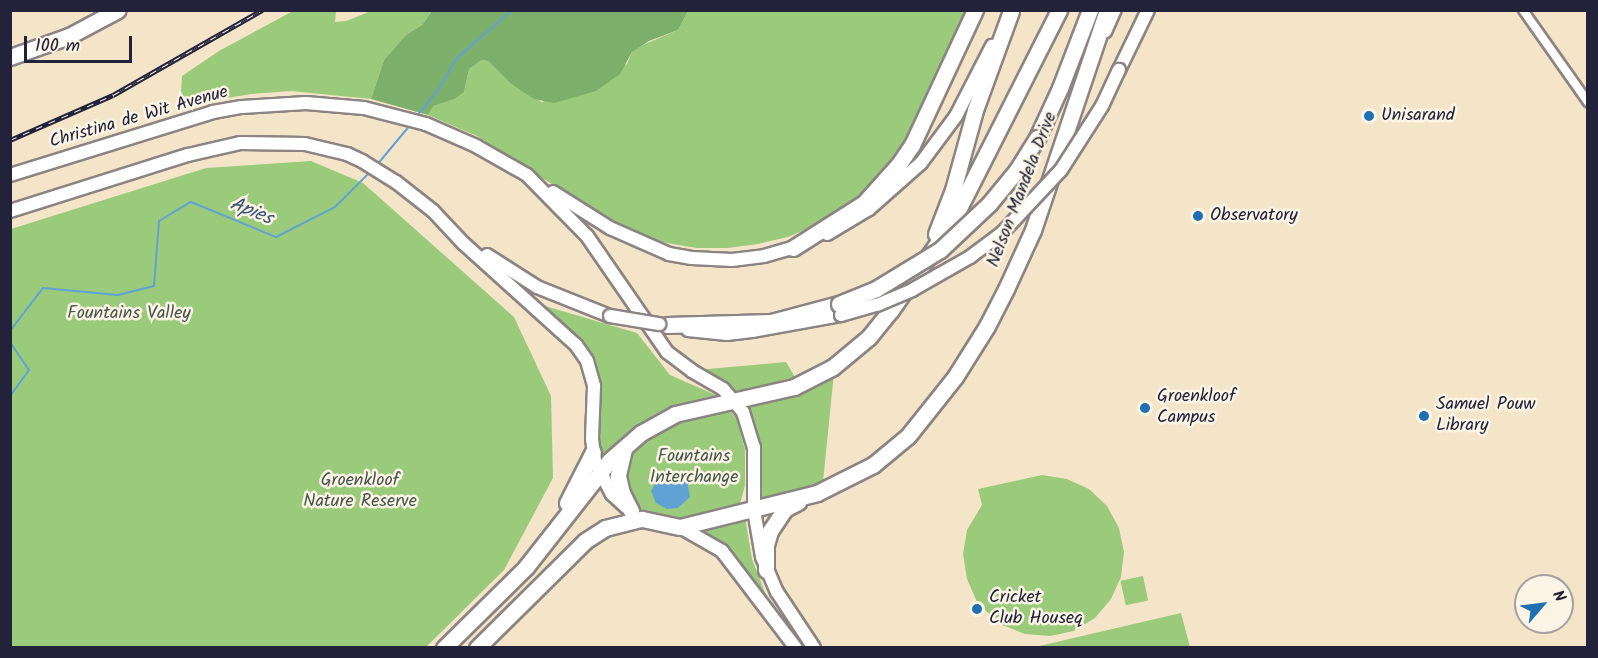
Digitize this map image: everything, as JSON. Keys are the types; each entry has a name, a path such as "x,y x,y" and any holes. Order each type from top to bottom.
{"highway":[{"path":"10,57 69,36 118,10"},
{"path":"793,248 864,203 899,164 912,146 975,10"},
{"path":"444,648 526,567 600,473 627,443 658,422 675,414 794,387 832,367 869,337 915,278 951,224 1059,10"},
{"path":"663,325 771,322 840,310 940,250 989,204 1017,171 1037,138 1060,88 1090,10"},
{"name":"Nelson Mandela Drive","path":"754,510 817,493 860,473 892,452 925,417 955,377 994,313 1033,230 1107,10"},
{"path":"915,278 953,190 975,110 1012,11"},
{"path":"627,443 619,464 618,476 622,493 637,515"},
{"path":"554,533 593,453"},
{"path":"766,570 767,538 775,521 785,509 817,493"},
{"path":"477,648 594,534 637,515 680,527 754,510"}],"main road":[{"path":"1080,95 1116,10"},
{"path":"840,310 877,305 912,290 970,257 1002,232 1061,170 1097,114 1148,10"},
{"path":"527,175 610,228 669,254 692,258 732,260 793,248 828,233 869,209 921,163 956,116 1012,11"},
{"name":"Christina de Wit Avenue","path":"10,175 177,122 242,107 328,104 398,115 446,132 527,175 587,236 667,352 723,389 736,402"},
{"path":"10,211 188,155 240,143 305,144 346,154 362,161 396,183 450,228 537,287 610,316 663,325"},
{"path":"450,228 463,243 576,345 587,361 592,376 593,453 600,473 612,494 637,515"},
{"path":"736,402 753,437 754,510 766,570 785,606 814,648"},
{"path":"680,527 722,551 796,648"}],"street":[{"path":"1523,10 1587,102"}],"green space":[{"path":"293,11 336,11 335,22 346,21 371,11 432,11 422,25 406,35 384,60 371,99 291,91 251,94 192,104 185,100 181,91 182,76 219,51"},
{"path":"432,11 688,11 678,30 649,41 632,52 620,74 596,91 554,103 534,99 510,83 488,61 482,60 469,69 464,92 455,99 433,106 428,115 371,99 384,60 406,35 422,25"},
{"path":"688,11 967,11 911,128 895,155 876,179 854,200 816,225 788,237 758,244 728,248 697,248 667,243 638,234 597,213 477,136 428,115 432,106 455,99 464,92 469,69 482,60 488,61 510,83 542,102 627,64 632,52 638,47 678,30"},
{"name":"Groenkloof Nature Reserve","path":"311,161 363,183 514,317 551,396 553,478 504,570 426,647 11,647 11,229 206,168"},
{"path":"545,306 637,333 670,375 718,396 718,399 666,412 647,420 614,445 598,465 595,368 542,310"},
{"path":"786,362 795,377 732,393 697,370"},
{"path":"834,373 823,482 756,502 756,431 742,407 801,391"},
{"name":"Fountains Interchange","path":"716,410 729,410 737,419 745,450 745,485 740,504 715,515 690,521 659,521 633,509 622,484 624,467 633,450 654,433 676,421"},
{"path":"1042,475 1067,479 1089,489 1107,506 1119,528 1124,552 1121,577 1111,599 1095,618 1074,631 1050,636 1025,634 1002,625 985,610 977,602 967,579 963,554 967,530 982,505 978,489"},
{"path":"745,517 752,559 768,600 737,558 722,544 702,533"},
{"path":"1143,576 1148,600 1126,605 1121,581"},
{"path":"1181,613 1190,647 1035,647"}],"water":[{"path":"675,472 686,475 690,497 678,508 667,509 656,503 651,491 659,478"}],"waterway":[{"name":"Apies","path":"416,117 440,87 456,59 512,10"},
{"name":"Apies","path":"376,166 411,124"},
{"name":"Apies","path":"10,331 43,288 118,295 154,286 159,221 191,202 276,237 335,207 370,172"},
{"name":"Apies","path":"10,342 29,370 10,396"}],"railway":[{"path":"10,140 113,95 262,10"}],"place":[{"name":"Unisarand","path":"1369,116"},
{"name":"Observatory","path":"1198,216"},
{"name":"Groenkloof Campus","path":"1145,408"},
{"name":"Samuel Pouw Library","path":"1424,416"},
{"name":"Cricket Club Houseq","path":"977,609"}],"park label":[{"name":"Fountains Valley","path":"129,314"}]}
